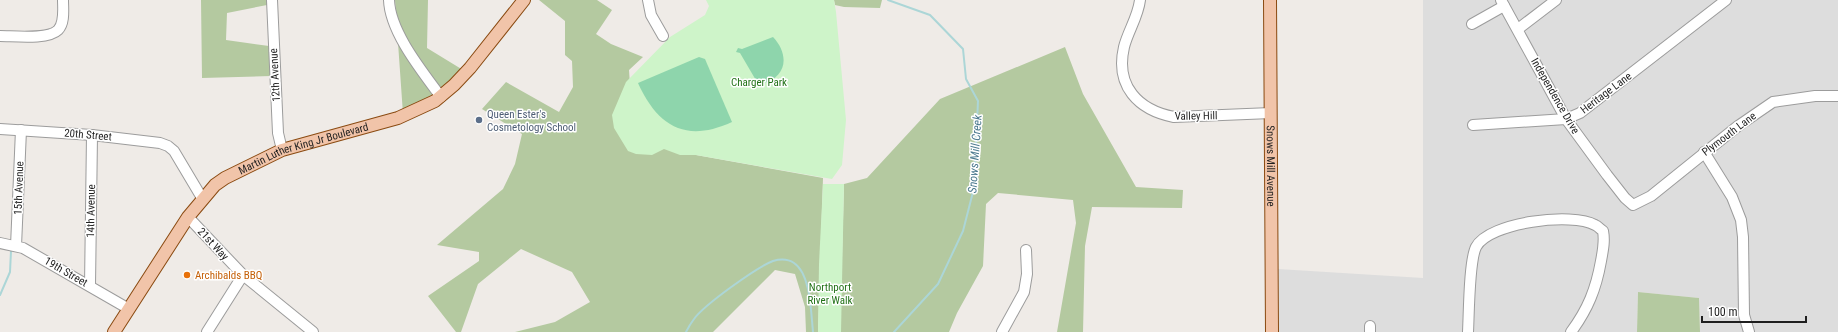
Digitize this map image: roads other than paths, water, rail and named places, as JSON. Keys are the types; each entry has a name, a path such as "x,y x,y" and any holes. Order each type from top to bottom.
{"main road":[{"name":"Martin Luther King Jr Boulevard","path":"114,332 188,217 212,187 225,178 282,150 398,118 424,107 441,97 470,68 524,0"},
{"name":"Snows Mill Avenue","path":"1270,0 1272,332"}],"street":[{"path":"0,36 50,35 58,30 62,22 64,0"},
{"name":"12th Avenue","path":"272,0 278,133 282,150"},
{"path":"389,0 389,8 404,45 441,97"},
{"path":"648,0 651,15 663,36"},
{"name":"Valley Hill","path":"1140,0 1137,14 1124,47 1122,59 1126,81 1131,93 1140,103 1161,114 1174,117 1271,113"},
{"path":"1518,29 1556,0"},
{"name":"Heritage Lane","path":"1473,125 1566,119 1580,113 1726,0"},
{"path":"1472,24 1503,3"},
{"name":"Independence Drive","path":"1503,3 1566,119 1607,175 1633,205"},
{"name":"Plymouth Lane","path":"1633,205 1651,196 1704,152 1773,102 1816,96 1838,96"},
{"name":"20th Street","path":"0,129 160,143 168,146 174,151 202,198"},
{"name":"15th Avenue","path":"16,246 21,130"},
{"name":"14th Avenue","path":"90,286 92,136"},
{"path":"1704,152 1732,197 1741,220 1743,237 1744,315 1749,332"},
{"name":"21st Way","path":"188,217 243,275 312,332"},
{"path":"1468,332 1473,256 1475,248 1486,236 1503,228 1529,222 1572,220 1595,224 1602,230 1604,240 1597,284 1591,301 1571,332"},
{"name":"19th Street","path":"0,243 16,246 129,309"},
{"path":"1002,332 1024,292 1027,274 1026,250"},
{"path":"207,332 243,275"}],"waterway":[{"name":"Snows Mill Creek","path":"888,0 930,15 963,49 966,79 978,101 974,188 963,231 938,284 894,332"},
{"path":"0,295 10,272 11,251"},
{"name":"Snows Mill Creek","path":"686,332 700,313 719,296 765,265 773,261 781,260 787,260 794,263 800,268 804,276 811,305 813,332"}],"place":[{"name":"Queen Ester's Cosmetology School","path":"479,120"},
{"name":"Archibalds BBQ","path":"187,275"}],"park label":[{"name":"Charger Park","path":"759,82"},
{"name":"Northport River Walk","path":"830,293"}]}
